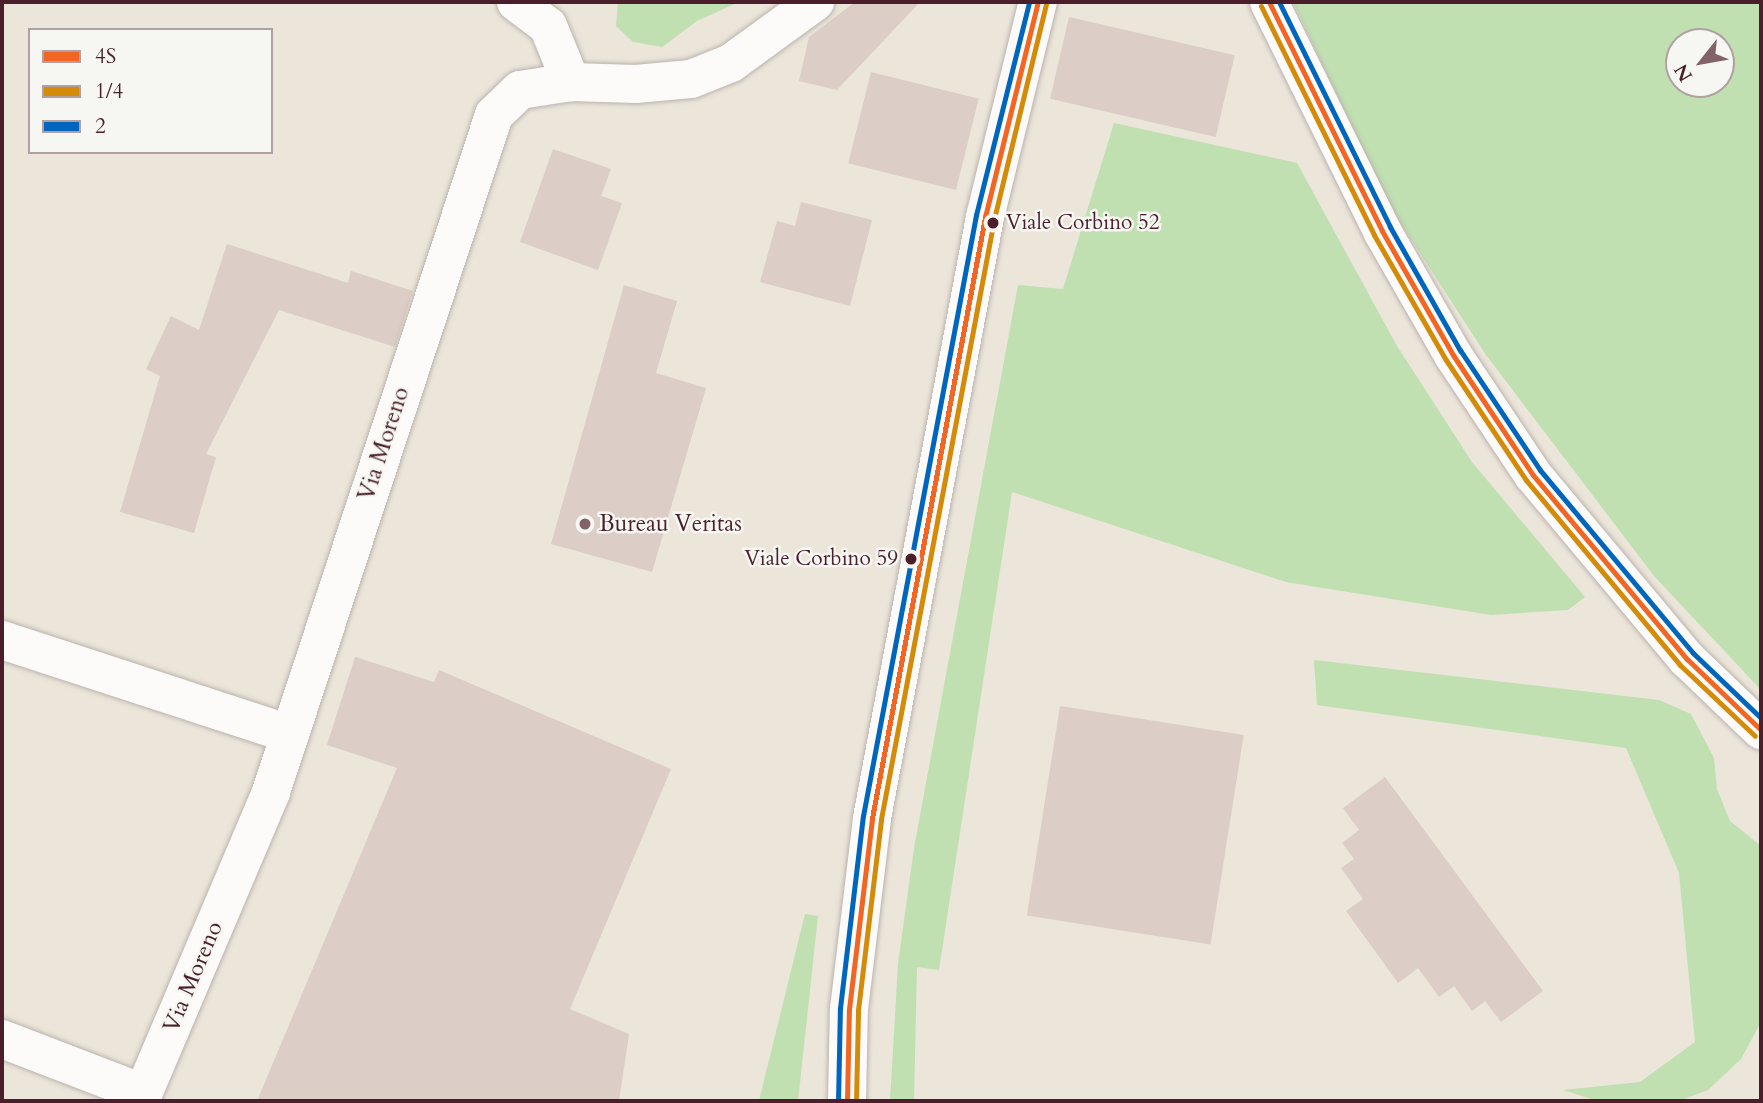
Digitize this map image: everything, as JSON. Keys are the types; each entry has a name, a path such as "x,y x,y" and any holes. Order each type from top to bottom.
{"main road":[{"path":"516,2 548,26 571,82"},
{"name":"Via Moreno","path":"142,1097 271,792 494,115 520,90 571,82 636,85 691,79 732,63 815,2"},
{"path":"847,1101 849,1009 872,818 985,217 1038,2"},
{"path":"1269,2 1382,231 1453,355 1533,475 1687,659 1761,730"},
{"path":"2,640 290,734"},
{"path":"2,1039 142,1097"}],"green space":[{"path":"618,2 739,2 697,21 662,47 633,42 616,26"},
{"path":"1293,2 1761,2 1761,690 1654,576 1486,355 1387,202"},
{"path":"1114,123 1297,163 1397,346 1472,462 1585,597 1568,610 1491,615 1286,582 1012,492 939,970 917,967 914,1101 890,1101 898,964 914,848 1018,285 1063,289"},
{"path":"1314,660 1659,700 1691,714 1714,758 1717,789 1730,821 1761,846 1761,1022 1741,1059 1708,1090 1679,1101 1598,1101 1563,1090 1640,1082 1695,1042 1679,873 1626,748 1317,705"},
{"path":"805,914 818,916 798,1101 759,1101"}],"building":[{"path":"855,2 920,2 837,90 799,81 809,37"},
{"path":"1069,17 1235,55 1216,137 1050,99"},
{"path":"871,72 979,99 956,190 848,163"},
{"path":"553,149 611,169 601,196 622,203 598,270 520,242"},
{"path":"801,202 872,220 850,306 760,282 777,221 795,226"},
{"path":"227,244 348,283 351,271 413,291 395,347 279,310 206,454 216,457 194,533 120,512 160,376 146,369 171,316 199,330"},
{"path":"624,285 677,301 656,373 706,388 652,572 551,544"},
{"path":"355,657 434,682 439,670 671,769 570,1009 629,1034 619,1101 257,1101 397,768 327,745"},
{"path":"1060,706 1244,735 1211,944 1027,915"},
{"path":"1385,777 1543,991 1501,1022 1485,1001 1472,1011 1454,986 1439,997 1418,968 1398,983 1346,911 1363,899 1341,868 1354,859 1342,843 1359,830 1343,808"}],"transit line":[{"name":"2","path":"838,1101 840,1008 863,816 976,215 1029,2"},
{"name":"4S","path":"847,1101 849,1009 872,818 985,217 1038,2"},
{"name":"4S","path":"1269,2 1382,231 1453,355 1533,475 1687,659 1761,730"},
{"name":"2","path":"1279,2 1390,227 1460,350 1540,470 1693,653 1761,718"},
{"name":"1/4","path":"856,1101 858,1010 881,819 994,219 1046,4"},
{"name":"1/4","path":"1261,6 1374,235 1446,360 1526,480 1680,665 1755,736"}],"place":[{"name":"Viale Corbino 52","path":"993,223"},
{"name":"Bureau Veritas","path":"585,524"},
{"name":"Viale Corbino 59","path":"911,559"}]}
